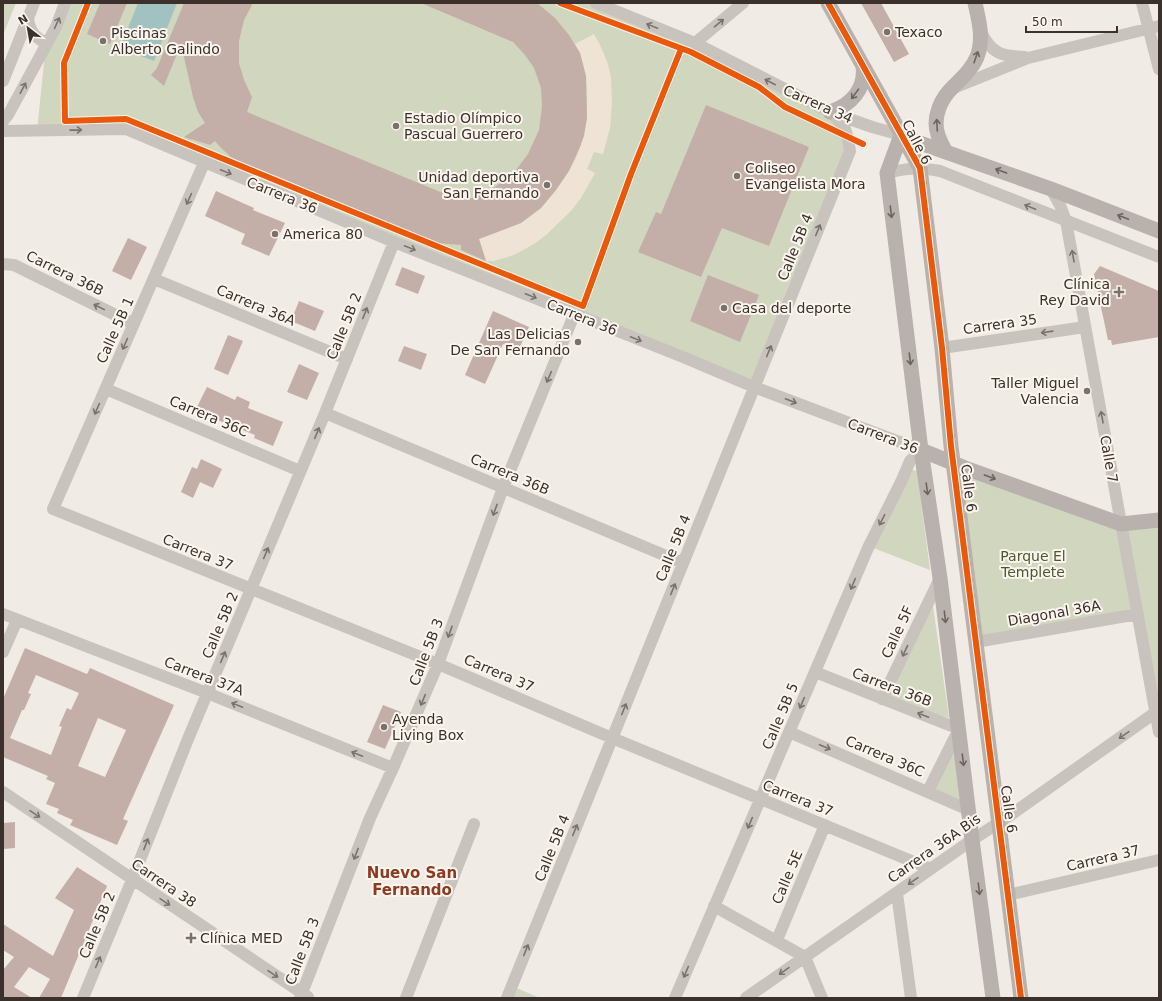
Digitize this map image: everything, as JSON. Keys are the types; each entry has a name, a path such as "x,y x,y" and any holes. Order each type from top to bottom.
{"main road":[{"name":"Calle 6","path":"828,3 920,168 942,348 954,463 1021,998"},
{"path":"946,152 938,135 936,123 937,114 943,98 968,73 978,56 981,32 975,3"},
{"path":"830,112 839,109 856,95 864,75 862,65"},
{"name":"Calle 6","path":"901,134 887,173 921,450 940,578 993,998"},
{"name":"Carrera 34","path":"901,134 920,143 1051,189 1159,231"},
{"name":"Carrera 36","path":"921,450 1121,524 1159,520"}],"street":[{"path":"3,81 34,3"},
{"path":"3,121 8,115 56,27 65,3"},
{"name":"Carrera 34","path":"596,3 695,43 830,112 901,134"},
{"path":"695,43 743,3"},
{"path":"1142,3 1153,27 1159,69"},
{"path":"28,19 31,32 35,37 46,43"},
{"path":"952,88 1028,58 1153,27"},
{"path":"981,32 987,45 996,52 1006,56 1028,58"},
{"name":"Calle 5B 4","path":"507,998 850,151 846,130 840,121 830,112"},
{"name":"Carrera 36","path":"3,131 126,129 394,242 549,303 754,387 921,450"},
{"name":"Calle 5B 1","path":"53,509 204,163"},
{"path":"887,173 903,169 920,168 940,171 1159,257"},
{"name":"Calle 7","path":"1051,189 1060,205 1066,221 1121,524 1157,711 1159,732"},
{"name":"Calle 5B 2","path":"83,998 188,739 325,413 394,242"},
{"name":"Carrera 36B","path":"3,264 14,265 134,324"},
{"name":"Carrera 36A","path":"154,279 347,359"},
{"name":"Calle 5B 3","path":"304,997 370,818 438,664 503,488 574,314"},
{"name":"Carrera 35","path":"942,348 1085,327"},
{"name":"Carrera 36C","path":"106,389 300,472"},
{"name":"Carrera 36B","path":"325,413 683,563"},
{"name":"Calle 5B 5","path":"675,998 868,548 910,461 921,450"},
{"name":"Carrera 37","path":"53,509 438,664 612,738 931,868"},
{"name":"Calle 5F","path":"882,699 940,578"},
{"name":"Carrera 37A","path":"3,614 207,693 393,768"},
{"name":"Diagonal 36A","path":"976,642 1138,614"},
{"path":"3,652 18,620"},
{"name":"Carrera 36B","path":"815,672 959,729"},
{"name":"Carrera 36A Bis","path":"746,998 1157,711"},
{"path":"928,791 959,729"},
{"name":"Carrera 36C","path":"789,732 962,807 968,808"},
{"name":"Carrera 38","path":"3,792 304,997"},
{"path":"406,998 474,824"},
{"name":"Calle 5E","path":"777,940 825,825"},
{"name":"Carrera 37","path":"1008,895 1159,860"},
{"path":"897,893 911,998"},
{"path":"714,906 805,957 822,998"}],"green space":[{"path":"3,3 16,3 3,35"},
{"name":"Unidad deportiva San Fernando","path":"65,3 596,3 695,43 840,121 850,151 754,387 126,129 37,131 46,43"},
{"name":"Parque El Templete","path":"965,468 1121,524 1159,520 1159,710 1137,614 976,642 956,477"},
{"path":"910,469 917,471 930,570 871,547"},
{"path":"933,606 949,718 885,698"},
{"path":"954,747 960,804 931,790"},
{"path":"512,986 540,998 507,998"}],"shaded area":[{"path":"594,34 608,64 611,78 612,103 610,128 603,154 594,152 587,169 595,173 581,198 571,211 546,235 534,244 514,255 494,261 486,261 479,239 521,223 541,208 556,190 575,160 580,147 587,118 587,100 586,76 580,53 575,44"}],"water":[{"path":"138,3 177,3 154,61 120,48"}],"building":[{"path":"100,3 127,3 110,44 87,34"},
{"path":"184,3 253,3 244,20 239,41 239,63 244,80 252,97 247,112 455,198 472,198 488,191 504,181 516,170 528,154 539,130 542,107 541,88 534,68 513,42 421,3 537,3 555,18 569,35 580,53 586,76 587,118 584,136 569,171 541,208 521,223 479,239 486,261 461,250 461,245 437,243 417,237 244,165 231,157 215,141 210,145 184,137 205,123 198,112 193,97 181,44 164,86 151,75 157,68"},
{"name":"Texaco","path":"861,3 881,3 909,54 894,62"},
{"name":"Coliseo Evangelista Mora","path":"706,105 809,147 769,246 722,228 701,277 638,252 656,212 661,214"},
{"path":"216,191 254,208 253,210 285,223 269,256 241,244 245,234 205,216"},
{"path":"128,238 147,247 131,280 112,271"},
{"path":"1100,266 1159,291 1159,337 1112,345 1111,340 1108,340 1094,274"},
{"path":"402,267 425,276 418,294 395,285"},
{"name":"Casa del deporte","path":"708,275 759,295 740,342 690,321"},
{"path":"299,301 324,311 315,331 291,321"},
{"path":"493,311 529,327 518,351 503,344 485,384 465,375"},
{"path":"228,335 243,341 228,375 214,369"},
{"path":"404,346 427,354 421,370 398,361"},
{"path":"299,364 319,373 307,400 287,392"},
{"path":"207,387 235,400 237,396 250,402 248,408 283,422 273,446 254,438 255,435 195,411"},
{"path":"201,459 222,469 213,488 200,482 193,498 181,492 192,467 197,469"},
{"path":"25,648 87,674 90,668 174,705 123,819 128,821 117,845 70,825 73,820 57,813 59,809 46,804 55,783 46,779 48,776 3,757 3,699","holes":["36,675 79,693 71,710 67,708 59,726 62,727 51,755 10,738 22,710 24,710 31,694 28,693","98,718 126,730 105,777 78,766"]},
{"name":"Ayenda Living Box","path":"383,705 401,712 385,749 367,742"},
{"path":"15,822 15,848 3,849 3,823"},
{"path":"77,867 107,886 61,998 39,998 50,979 29,967 14,987 32,998 3,998 3,970 14,957 3,950 3,924 53,956 74,910 55,898"}],"cycle path":[{"path":"88,3 64,63 65,121 126,119 583,306 631,174 681,49"},
{"path":"560,3 691,52 759,87 785,107 863,144"},
{"path":"828,3 920,168 942,348 951,446 1021,998"}],"place":[{"name":"Texaco","path":"887,32"},
{"name":"Piscinas Alberto Galindo","path":"103,41"},
{"name":"Estadio Olímpico Pascual Guerrero","path":"396,126"},
{"name":"Coliseo Evangelista Mora","path":"737,176"},
{"name":"Unidad deportiva San Fernando","path":"547,185"},
{"name":"America 80","path":"275,234"},
{"name":"Clínica Rey David","path":"1119,292"},
{"name":"Casa del deporte","path":"724,308"},
{"name":"Las Delicias De San Fernando","path":"578,342"},
{"name":"Taller Miguel Valencia","path":"1087,391"},
{"name":"Ayenda Living Box","path":"384,727"},
{"name":"Clínica MED","path":"191,938"}],"district":[{"name":"Nuevo San Fernando","path":"412,882"}]}
